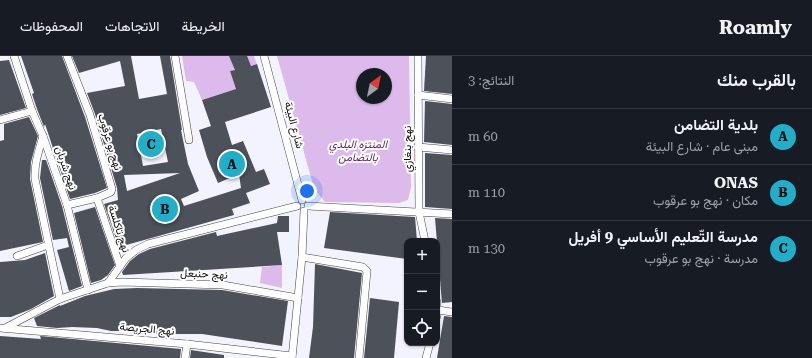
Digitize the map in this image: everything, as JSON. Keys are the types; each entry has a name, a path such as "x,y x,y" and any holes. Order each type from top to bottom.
{"street":[{"name":"نهج شربان","path":"14,56 32,111 43,136 67,205 88,290"},
{"name":"نهج بو عرقوب","path":"67,205 97,198 111,192 112,189 90,115 68,56"},
{"path":"175,56 189,140"},
{"name":"شارع البيئة","path":"264,56 302,200"},
{"name":"نهج بنغازي","path":"418,56 419,212 424,238"},
{"path":"418,95 452,99"},
{"path":"0,120 32,111"},
{"path":"43,136 34,172 60,298"},
{"path":"418,146 452,150"},
{"name":"نهج تاكلسة","path":"97,198 120,266"},
{"path":"108,283 126,258 136,250 148,244 297,206 299,201 306,201 292,357"},
{"path":"297,206 299,210 306,208 452,214"},
{"path":"17,256 48,245"},
{"path":"302,257 362,267 366,269 358,358"},
{"name":"نهج حنبعل","path":"3,328 60,298 108,283 122,282 223,285 298,298"},
{"path":"440,313 452,312"},
{"name":"نهج الجريصة","path":"3,328 187,344 292,357"},
{"path":"185,358 187,344"},
{"path":"426,358 429,346"}],"green space":[{"path":"182,56 254,56 257,64 230,71 236,89 202,100 194,82 186,81"},
{"name":"المنتزه البلدي بالتضامن","path":"277,56 409,56 411,187 408,200 399,203 325,202 315,190"},
{"path":"282,265 282,288 260,283 262,267"}],"building":[{"path":"21,56 62,56 85,117 107,188 95,193 70,199 45,124 44,127 37,109 32,94 34,93"},
{"path":"72,56 131,56 139,99 167,94 160,56 170,56 181,130 188,164 199,191 181,199 184,206 241,188 239,174 218,183 207,157 199,130 211,126 202,100 236,89 230,71 235,70 229,56 247,56 251,66 257,64 271,107 225,122 232,145 243,141 256,172 264,169 270,184 246,193 250,203 232,209 234,215 119,247 104,204 118,200 117,188 95,114 87,93 125,86 120,61 79,73","holes":["161,129 168,162 143,166 137,134","180,173 127,191 124,175"]},
{"path":"426,56 452,56 452,94 424,91"},
{"path":"9,60 26,108 0,115 0,61"},
{"path":"425,101 452,104 452,145 424,142"},
{"path":"29,117 38,136 31,162 30,179 43,242 0,251 0,141 4,140 4,124"},
{"path":"425,153 452,155 452,209 425,207"},
{"path":"42,160 46,160 62,206 82,286 69,291 57,250 69,247 67,238 53,240 40,178"},
{"path":"95,207 115,265 108,275 101,280 91,283 74,213"},
{"path":"330,212 415,217 417,238 404,238 404,259 324,248"},
{"path":"278,216 289,216 289,232 277,232 282,265 123,275 122,272 130,261 139,254 150,249 216,232 217,236 277,223"},
{"path":"435,218 452,219 452,302 442,303 440,279 440,238 437,238"},
{"path":"45,253 54,296 31,309 11,317 0,317 0,262 25,260"},
{"path":"315,264 362,273 354,358 309,358 313,327"},
{"path":"137,288 222,290 288,301 282,346 202,334 156,334 131,331 111,331 97,328 57,328 37,326 34,318 60,305 85,296 114,289"},
{"path":"370,298 399,302 394,358 364,358"},
{"path":"444,316 452,317 452,358 437,358"},
{"path":"0,336 41,339 40,336 181,349 180,358 0,358"},
{"path":"191,350 224,355 224,358 190,358"}],"place":[{"name":"مدرسة التّعليم الأساسي 9 أفريل","path":"151,144"},
{"name":"بلدية التضامن","path":"232,164"},
{"name":"ONAS","path":"165,209"}]}
